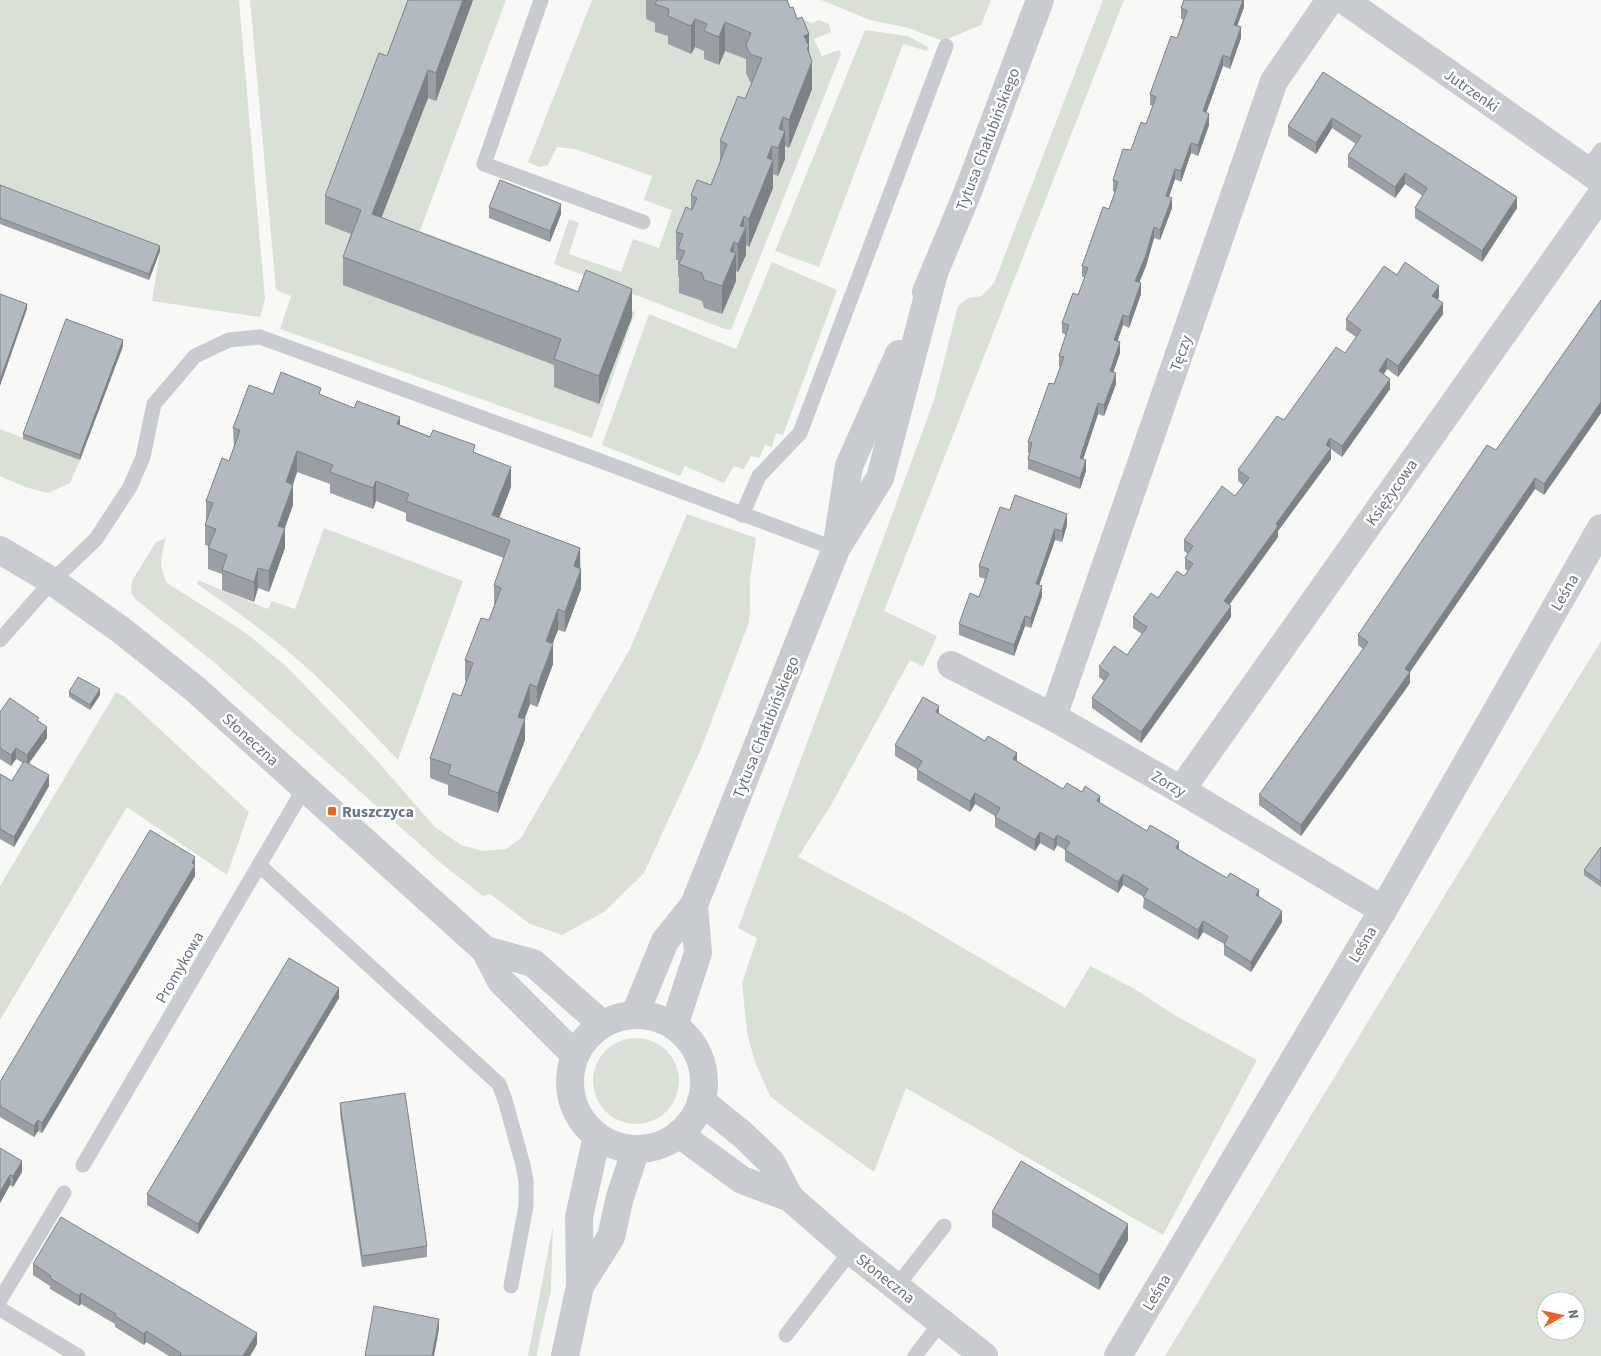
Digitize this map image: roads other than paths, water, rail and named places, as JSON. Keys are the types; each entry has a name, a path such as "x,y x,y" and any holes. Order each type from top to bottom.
{"street":[{"name":"Tytusa Chałubińskiego","path":"635,1014 665,941 694,906 836,549 880,478 933,277 967,194 1040,0"},
{"name":"Tęczy","path":"1053,717 1274,82 1330,0"},
{"name":"Jutrzenki","path":"1344,0 1596,167"},
{"name":"Księżycowa","path":"1181,790 1601,195"},
{"name":"Leśna","path":"1118,1356 1383,910 1601,528"},
{"name":"Słoneczna","path":"0,550 52,581 121,630 195,689 485,950 501,981 575,1056"},
{"name":"Zorzy","path":"951,664 1053,717 1181,790 1383,910"},
{"name":"Tytusa Chałubińskiego","path":"674,1026 698,953 694,906"},
{"name":"Słoneczna","path":"485,950 533,963 602,1024"},
{"path":"635,1014 656,1017 674,1026 690,1040 700,1059 704,1080 701,1101 693,1119 679,1134 660,1145 636,1149 616,1146 598,1136 585,1124 575,1108 570,1091 570,1073 575,1056 586,1038 602,1024 618,1017 635,1014"},
{"name":"Słoneczna","path":"701,1101 742,1134 771,1162 790,1198"},
{"name":"Słoneczna","path":"679,1134 742,1180 790,1198 851,1251 984,1356"},
{"path":"565,1356 580,1286 579,1217 598,1136"},
{"path":"580,1286 611,1237 620,1198 636,1149"}],"lane":[{"path":"541,0 484,164 643,222"},
{"path":"742,514 759,476 800,433 946,46"},
{"path":"0,640 52,581 96,539 125,495 143,457 154,404 195,356 230,340 260,337 836,549"},
{"name":"Promykowa","path":"83,1165 305,787"},
{"path":"259,865 499,1084 518,1145 526,1181 526,1206 511,1286"},
{"path":"0,1300 64,1193"},
{"path":"896,1287 944,1226"},
{"path":"786,1335 851,1251"},
{"path":"0,1310 78,1356"},
{"path":"915,1356 942,1322"}],"place":[{"name":"Ruszczyca","path":"332,811"}]}
